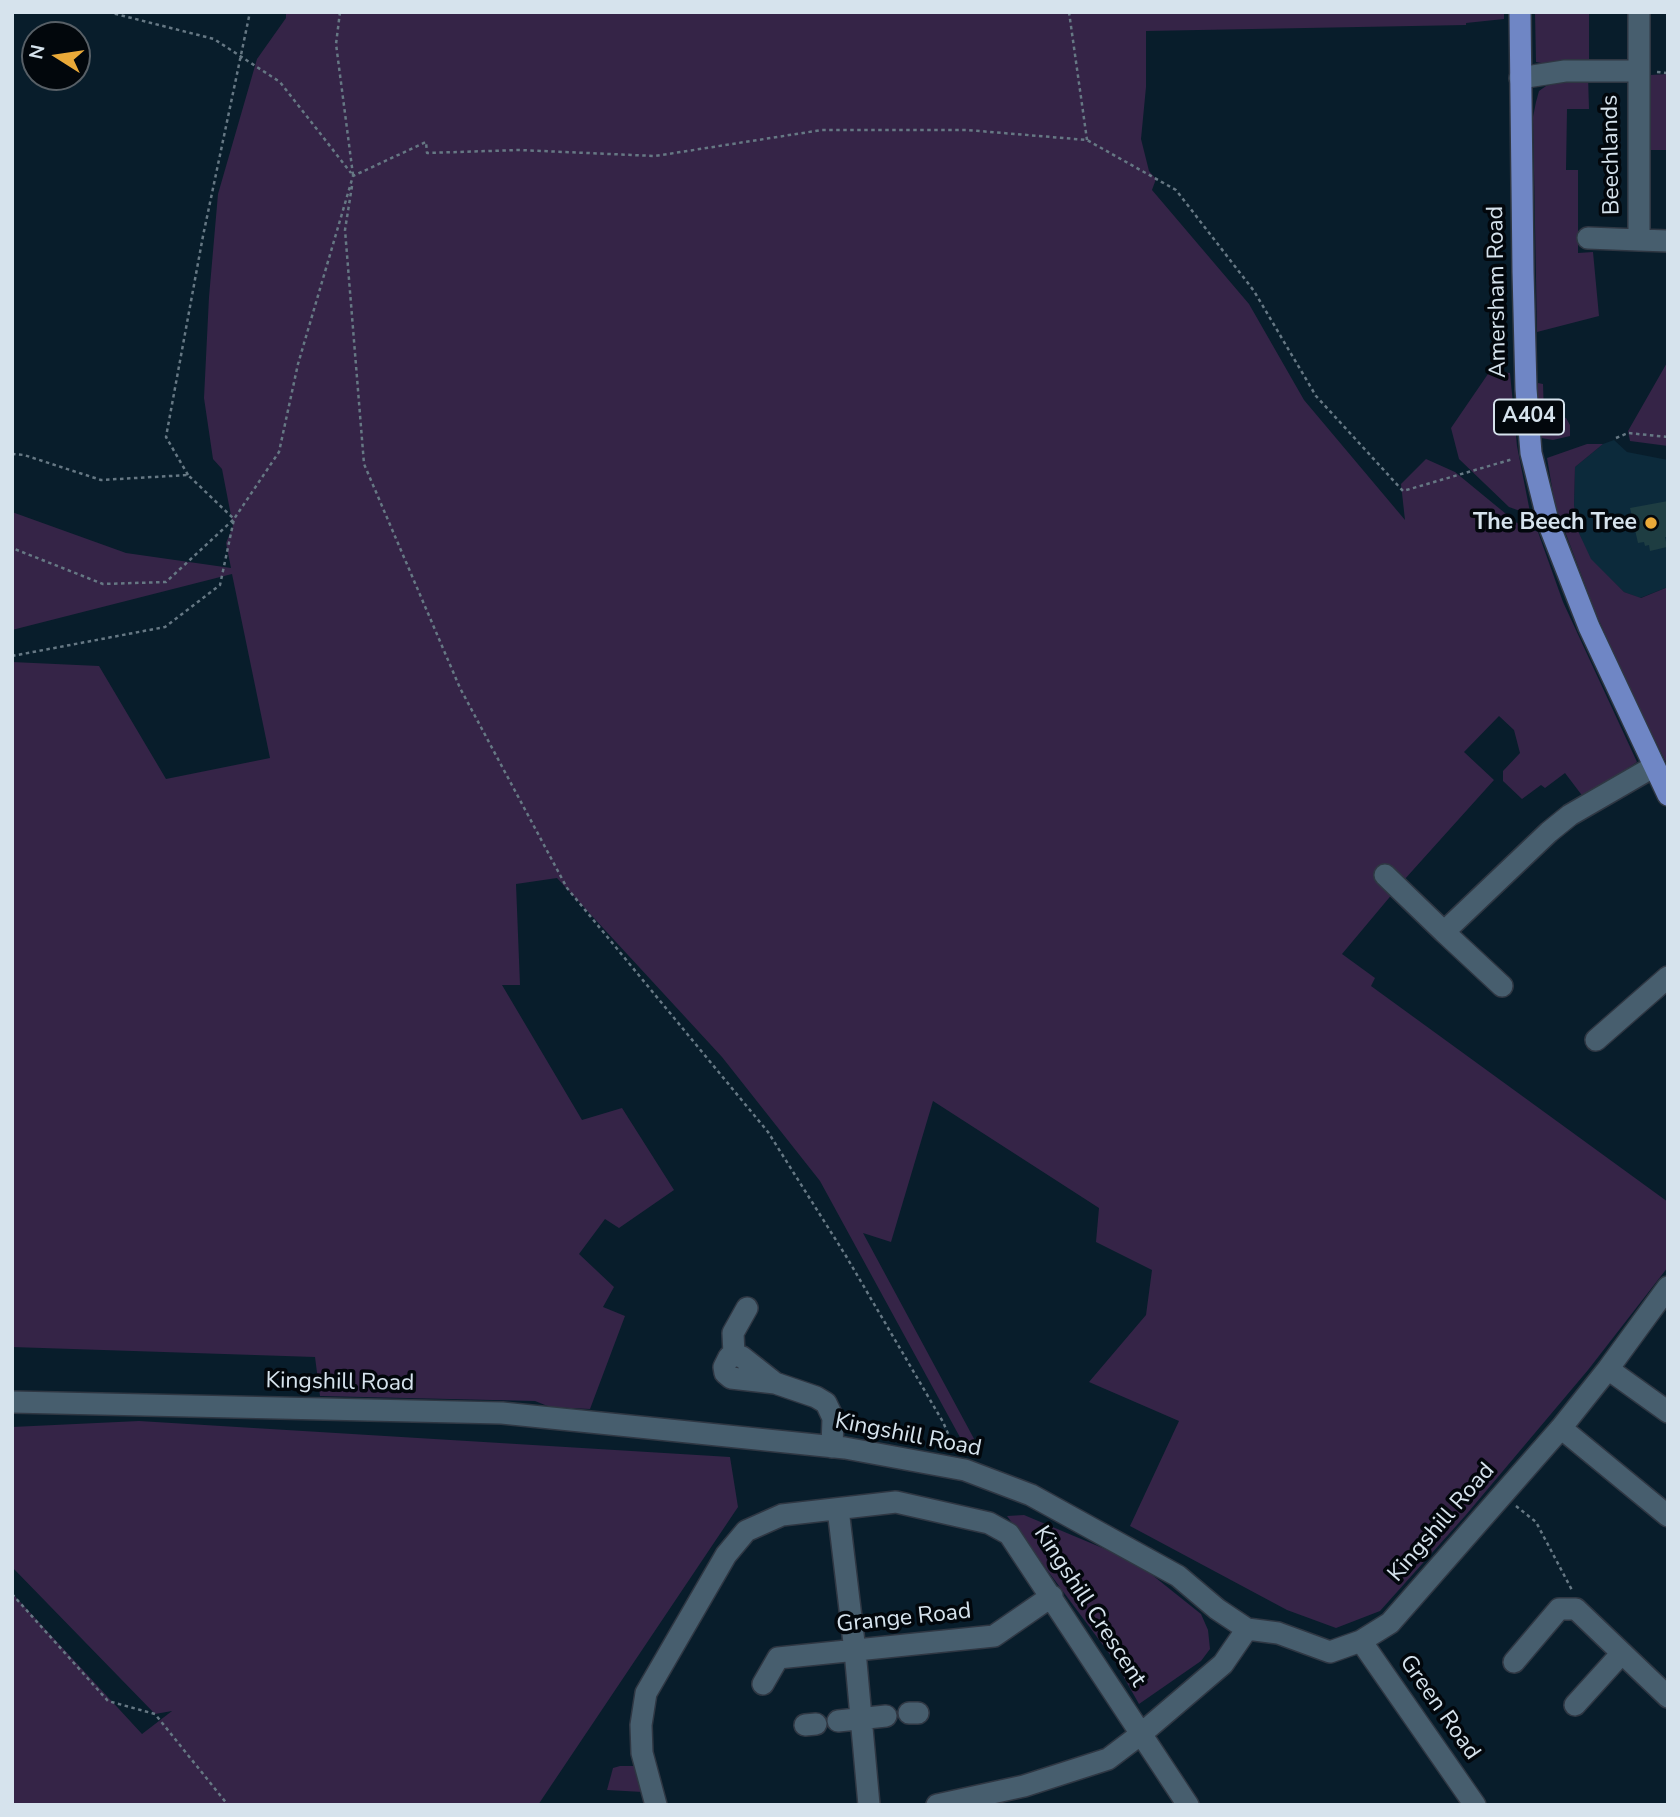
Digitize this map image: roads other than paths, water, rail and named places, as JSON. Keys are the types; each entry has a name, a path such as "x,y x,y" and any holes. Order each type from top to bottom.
{"main road":[{"name":"Amersham Road","path":"1520,12 1523,285 1531,453 1549,525 1589,627 1668,795"}],"street":[{"name":"Beechlands","path":"1639,12 1639,240"},
{"name":"Beechlands","path":"1520,78 1565,71 1637,71"},
{"name":"Beechlands","path":"1588,239 1668,241"},
{"path":"1444,932 1570,815 1653,767"},
{"path":"1385,875 1502,986"},
{"path":"1596,1040 1668,977"},
{"name":"Kingshill Road","path":"12,1402 502,1413 832,1447 965,1470 1031,1495 1178,1576 1217,1609 1247,1629 1278,1633 1330,1652 1361,1642 1390,1623 1561,1428 1668,1287"},
{"path":"747,1308 733,1333 734,1355 729,1357 724,1367 725,1373 731,1378 775,1383 826,1403 833,1419 832,1447"},
{"path":"1608,1369 1668,1412"},
{"path":"1561,1428 1668,1516"},
{"name":"Kingshill Crescent","path":"656,1805 642,1753 640,1725 646,1693 726,1555 746,1531 782,1515 897,1502 989,1523 1009,1534 1188,1805"},
{"path":"838,1509 855,1651 869,1805"},
{"name":"Grange Road","path":"763,1684 778,1658 994,1636 1052,1596"},
{"path":"1514,1662 1559,1609 1576,1609 1622,1653 1663,1685"},
{"path":"937,1805 1026,1795 1108,1759 1223,1664 1247,1629"},
{"name":"Green Road","path":"1361,1642 1475,1805"},
{"path":"1575,1705 1622,1653"},
{"path":"838,1721 886,1716"}],"place":[{"name":"The Beech Tree","path":"1651,523"}]}
